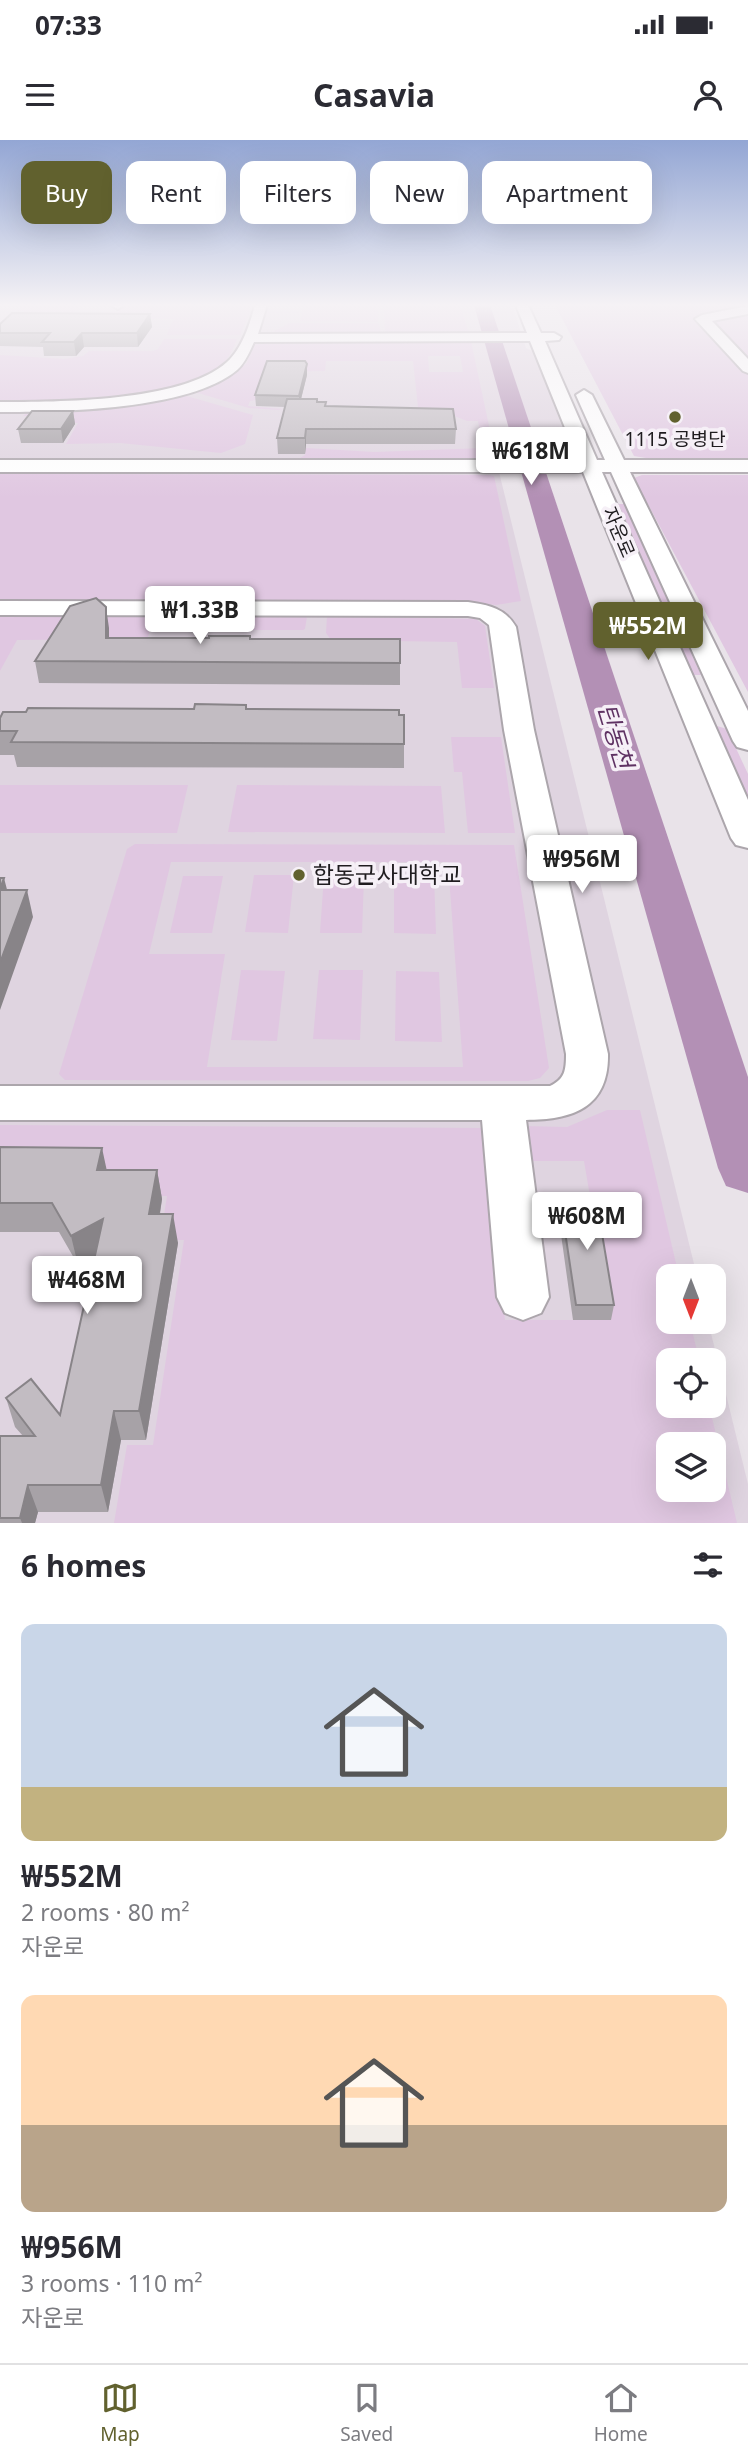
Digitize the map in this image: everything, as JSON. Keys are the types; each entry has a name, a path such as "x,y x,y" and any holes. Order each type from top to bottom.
{"street":[{"path":"0,423 7,407 95,402 186,387 224,370"},
{"name":"자운로","path":"544,370 592,467 748,838"},
{"name":"자운로","path":"578,383 745,728"},
{"path":"0,448 149,449 286,466"},
{"path":"0,466 748,466"},
{"path":"0,608 468,609 496,617 503,627 518,723 587,1054 587,1072 582,1087 570,1097 553,1103 0,1103"},
{"path":"502,1104 523,1297"}],"shaded area":[{"path":"0,370 541,370 574,458 497,461 0,458"},
{"path":"0,370 214,370 174,387 114,398 0,403"},
{"path":"238,370 325,370 262,372 256,400 250,401 248,406 282,409 278,410 249,408 188,390 226,377"},
{"path":"414,370 463,372 463,370 477,370 496,459 300,458 305,455 306,448 374,452 484,448 478,421 467,421 452,415 391,409 418,407"},
{"path":"589,370 744,370 748,374 748,459 652,459 634,456"},
{"path":"183,395 253,415 245,444 221,453 120,443 66,444 78,423 57,423 60,416 23,416 29,411"},
{"name":"합동군사대학교","path":"0,471 499,472 694,1264 656,1264 656,1334 711,1334 715,1348 656,1348 656,1418 726,1418 726,1394 748,1484 748,1523 0,1523"},
{"path":"0,474 494,476 521,601 496,605 469,602 0,602"},
{"path":"642,475 748,475 748,692 634,478"},
{"path":"618,504 624,504 701,675 693,675"},
{"path":"179,615 228,615 233,617 231,630 175,630 172,628"},
{"path":"0,616 155,616 148,637 144,639 17,640 0,671"},
{"path":"250,616 307,617 303,630 246,630"},
{"path":"327,616 476,619 485,626 494,688 462,688 457,642 331,640 326,633"},
{"path":"717,726 727,729 748,774 748,798"},
{"path":"451,737 501,737 515,833 468,833 462,772 454,772"},
{"path":"0,785 188,785 177,833 0,833"},
{"path":"237,785 441,786 445,833 228,832"},
{"path":"135,844 514,845 549,1068 540,1078 528,1081 65,1080 59,1074 127,849","holes":["171,862 448,862 463,1067 207,1067 225,954 149,954"]},
{"path":"254,875 294,875 288,933 245,932"},
{"path":"183,876 223,876 212,933 170,933"},
{"path":"324,876 364,876 362,933 320,933"},
{"path":"394,876 434,877 436,934 394,933"},
{"path":"241,970 285,971 277,1041 231,1040"},
{"path":"319,970 363,970 360,1040 313,1039"},
{"path":"396,971 439,972 442,1042 395,1041"},
{"path":"607,1110 640,1110 676,1264 656,1264 656,1334 693,1334 696,1348 656,1348 656,1418 712,1418 715,1432 656,1432 656,1502 726,1502 726,1477 737,1523 114,1523 127,1445 153,1445 184,1240 160,1240 167,1196 109,1196 0,1173 0,1125 485,1128 505,1320 611,1320 584,1161 532,1161 525,1156 522,1126 567,1127"}],"building":[{"path":"264,370 306,370 299,396 255,395"},
{"path":"287,399 317,399 317,402 326,402 325,406 453,409 456,429 306,429 305,438 277,438"},
{"path":"32,411 73,411 61,429 18,429"},
{"path":"96,598 106,607 106,638 250,636 250,639 400,639 400,663 35,661 70,606"},
{"path":"195,704 246,705 246,709 399,710 399,715 404,715 404,744 11,742 17,731 0,731 3,712 26,712 28,708 194,709"},
{"path":"0,890 27,890 0,963"},
{"path":"0,1147 102,1148 97,1170 157,1170 149,1214 173,1214 139,1411 114,1411 101,1485 28,1485 20,1518 0,1518 0,1436 35,1436 6,1398 31,1379 60,1415 103,1219 71,1236 52,1203 0,1203"},
{"path":"560,1198 596,1198 614,1305 576,1305"}],"waterway":[{"name":"탄동천","path":"502,370 748,1168"}],"place":[{"name":"1115 공병단","path":"675,417"},
{"name":"합동군사대학교","path":"299,875"}]}
